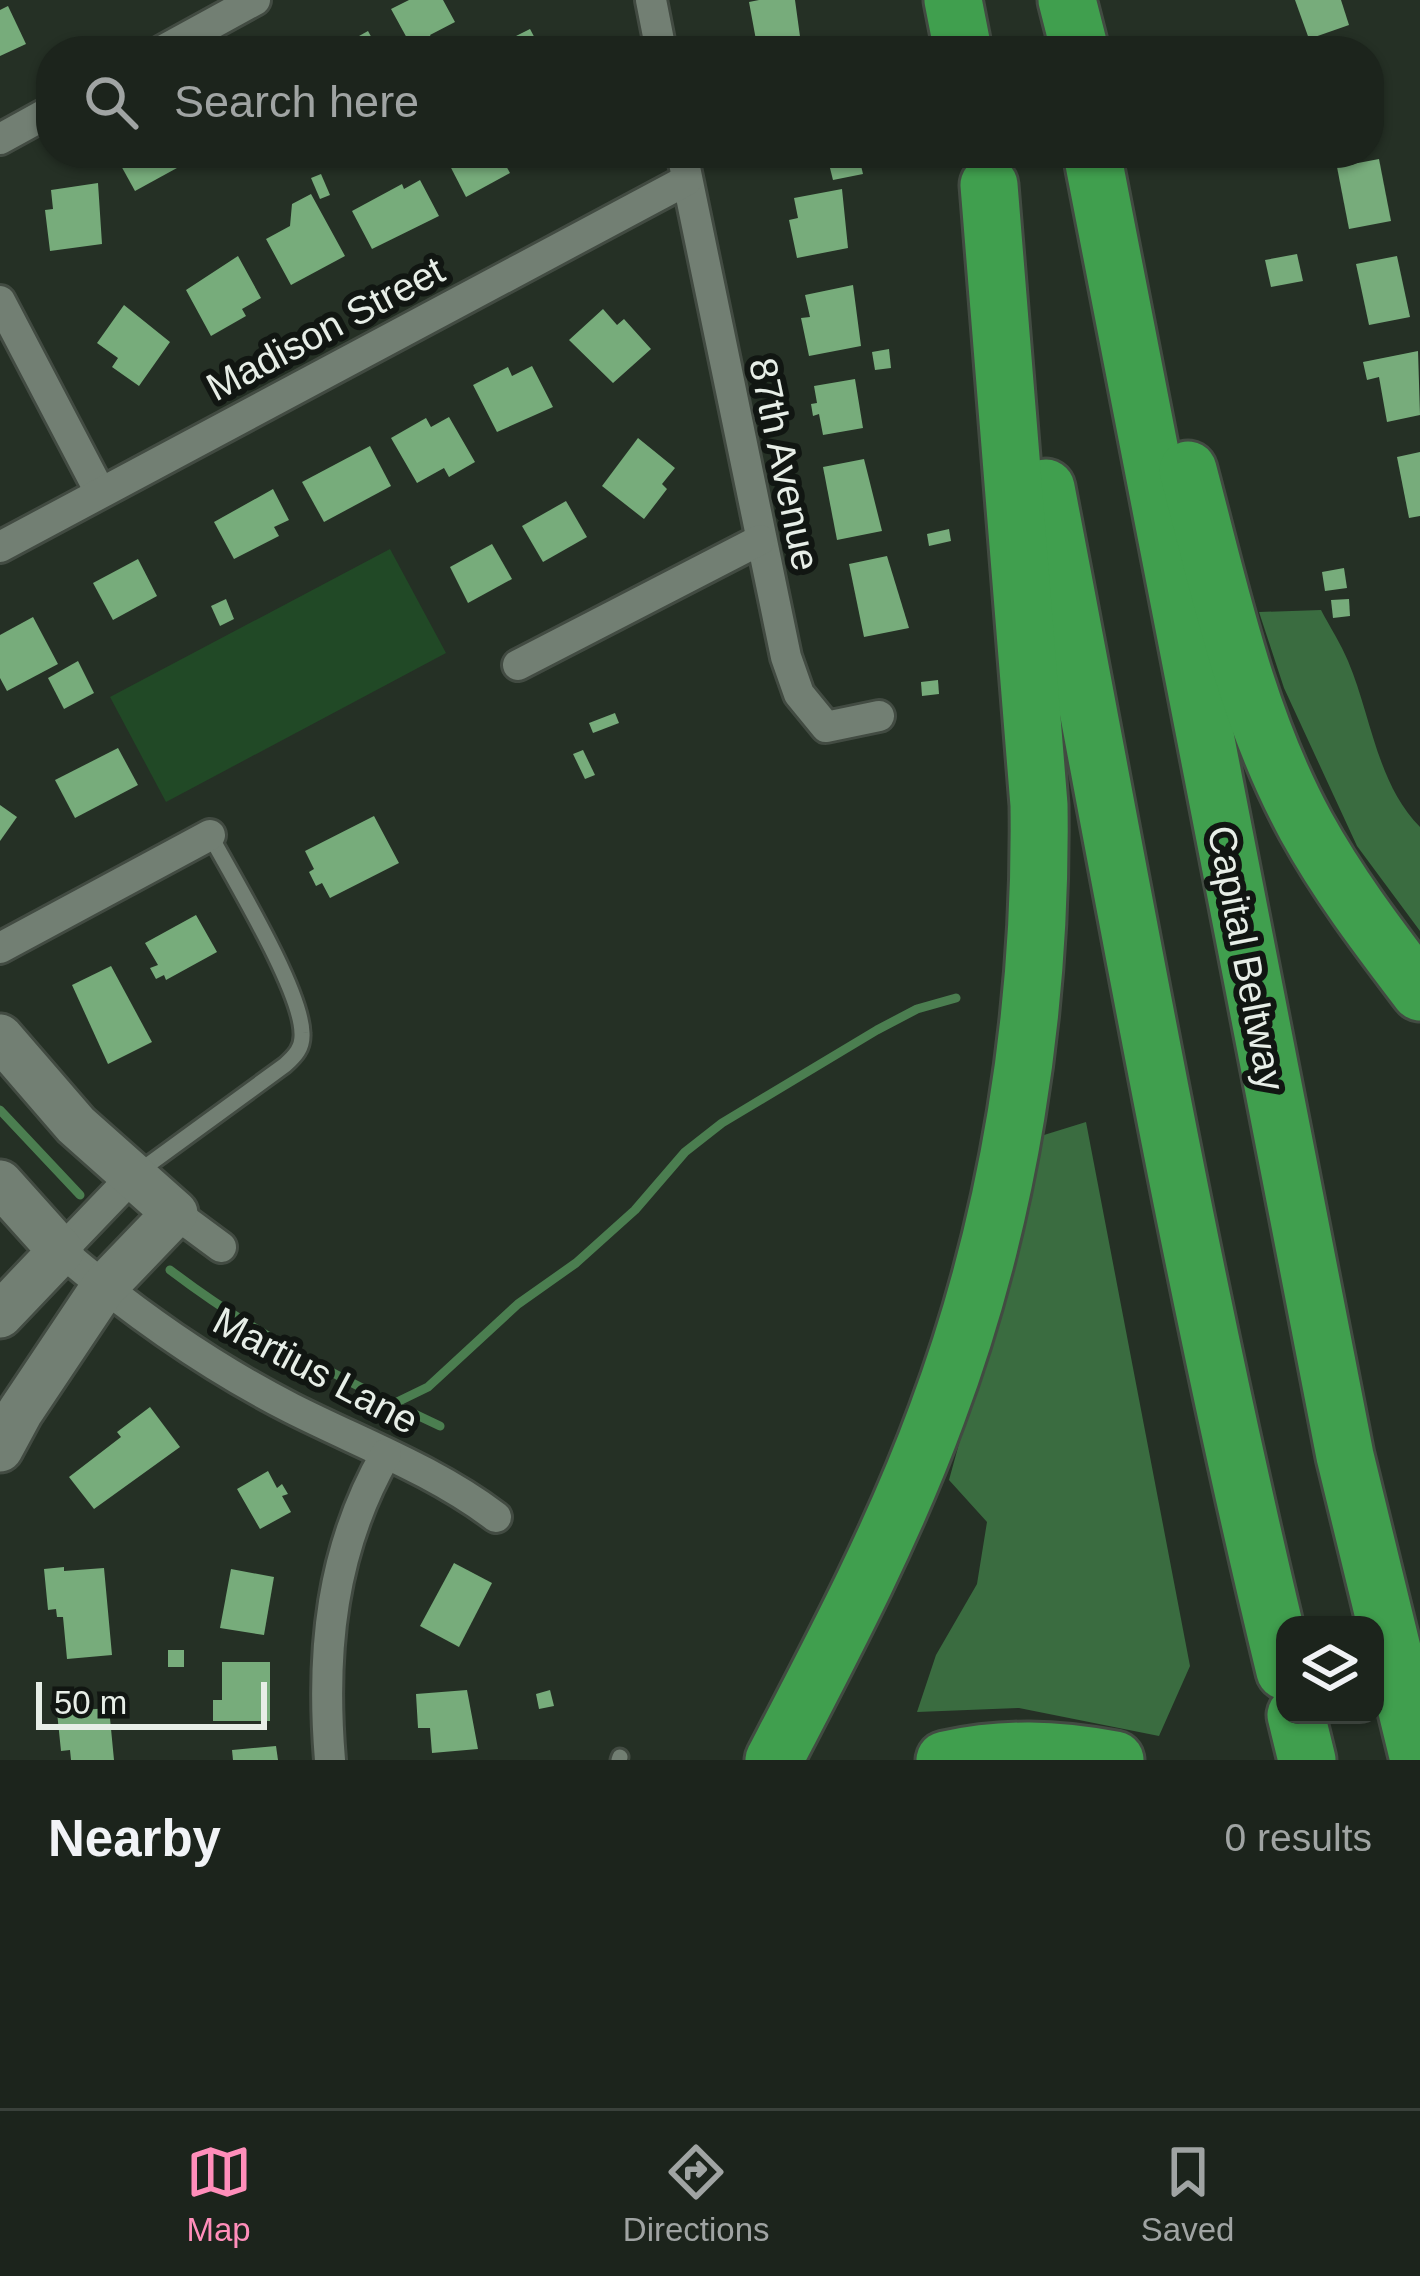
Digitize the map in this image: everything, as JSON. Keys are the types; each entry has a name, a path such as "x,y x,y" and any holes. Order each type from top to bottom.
{"highway":[{"path":"953,0 960,36"},
{"path":"1065,0 1073,36"},
{"name":"Capital Beltway","path":"1095,168 1345,1456 1418,1760"},
{"path":"1110,168 1236,653 1268,745 1305,824 1353,905 1420,992"},
{"path":"986,169 1189,1232 1239,1483 1276,1634"},
{"path":"774,1760 871,1571 938,1411 970,1314 1020,1089 1040,892 1039,806 986,169"},
{"path":"1298,1724 1306,1760"},
{"path":"945,1760 995,1749 1115,1760"}],"street":[{"path":"651,0 659,36"},
{"path":"188,36 244,3"},
{"path":"0,139 36,119"},
{"name":"Madison Street","path":"0,547 680,168"},
{"name":"87th Avenue","path":"684,168 760,539 799,694 826,727 879,716"},
{"path":"0,301 100,492"},
{"path":"518,665 760,539"},
{"path":"0,948 210,835"},
{"path":"0,1037 50,1097 132,1178 221,1246"},
{"path":"0,1315 132,1178"},
{"path":"0,1183 61,1251"},
{"path":"0,1449 103,1288 175,1213"},
{"name":"Martius Lane","path":"61,1251 160,1329 286,1405 433,1476 496,1516"},
{"path":"329,1760 326,1691 332,1598 350,1525 386,1454"}],"lane":[{"path":"132,1178 298,1052 302,1034 288,984 210,835"}],"green space":[{"path":"390,549 446,653 166,802 110,697"},
{"path":"1321,610 1348,661 1384,770 1420,827 1420,931 1357,846 1284,688 1259,612"},
{"path":"1086,1122 1190,1666 1159,1736 1019,1708 917,1712 936,1655 977,1584 987,1522 949,1480 1044,1135"}],"building":[{"path":"409,0 443,0 455,22 430,36 406,36 391,9"},
{"path":"795,0 800,36 755,36 749,2"},
{"path":"1295,0 1341,0 1349,25 1308,36"},
{"path":"8,6 26,44 0,56 0,10"},
{"path":"122,168 177,168 135,191"},
{"path":"451,168 507,168 510,173 466,197"},
{"path":"830,168 862,168 863,174 833,180"},
{"path":"1337,168 1381,168 1391,221 1349,229"},
{"path":"321,174 330,195 320,199 311,178"},
{"path":"420,180 439,216 372,249 352,211 402,184 404,189"},
{"path":"98,183 102,244 50,251 45,210 53,209 51,190"},
{"path":"842,189 848,248 797,258 789,220 798,218 794,198"},
{"path":"311,194 345,256 291,285 266,239 290,226 292,204"},
{"path":"1297,254 1303,281 1271,287 1265,260"},
{"path":"238,256 261,298 242,309 246,316 211,336 186,290"},
{"path":"1397,256 1410,317 1369,325 1356,264"},
{"path":"853,285 861,346 809,356 801,318 810,317 805,295"},
{"path":"124,305 170,342 139,386 112,367 118,358 97,343"},
{"path":"603,309 617,325 624,319 651,349 613,383 569,340"},
{"path":"889,349 891,368 875,370 872,352"},
{"path":"1418,351 1420,415 1387,422 1379,377 1367,380 1363,362"},
{"path":"532,366 553,407 497,432 473,385 508,367 512,376"},
{"path":"855,379 863,428 823,435 819,414 813,416 814,386"},
{"path":"449,417 475,462 449,477 444,468 417,483 391,438 426,418 431,427"},
{"path":"638,438 675,468 662,484 667,489 644,519 602,486"},
{"path":"370,446 391,486 324,522 302,482"},
{"path":"1420,452 1420,516 1409,518 1397,457"},
{"path":"864,459 882,531 837,540 823,467"},
{"path":"273,489 289,520 274,527 279,536 234,559 214,522"},
{"path":"566,501 587,537 543,562 522,526"},
{"path":"949,529 951,541 929,546 927,534"},
{"path":"492,544 512,579 468,603 450,567"},
{"path":"887,556 909,628 864,637 849,564"},
{"path":"138,559 157,596 113,620 93,583"},
{"path":"1344,568 1347,588 1325,591 1322,572"},
{"path":"226,599 234,619 220,626 211,606"},
{"path":"1349,599 1350,616 1333,618 1331,600"},
{"path":"33,617 58,664 7,691 0,678 0,635"},
{"path":"78,661 94,693 64,709 48,678"},
{"path":"938,680 939,694 922,696 921,682"},
{"path":"615,713 619,723 593,733 589,723"},
{"path":"118,748 138,785 75,818 55,780"},
{"path":"583,750 595,775 585,779 573,754"},
{"path":"0,805 17,817 0,841"},
{"path":"374,816 399,863 330,898 322,883 316,886 305,851"},
{"path":"196,915 217,952 166,980 164,975 156,979 150,968 158,965 145,943"},
{"path":"111,966 152,1042 108,1064 72,985"},
{"path":"150,1407 180,1447 94,1509 69,1477 121,1437 117,1432"},
{"path":"268,1471 277,1488 282,1484 288,1494 282,1496 291,1512 260,1529 237,1489"},
{"path":"454,1563 492,1583 459,1647 420,1626"},
{"path":"64,1567 64,1571 104,1568 112,1655 67,1659 63,1617 57,1617 56,1609 48,1610 44,1569"},
{"path":"231,1569 274,1577 264,1635 220,1628"},
{"path":"168,1650 184,1650 184,1667 168,1667"},
{"path":"222,1662 270,1662 270,1721 213,1721 213,1700 222,1700"},
{"path":"467,1690 478,1749 432,1753 430,1728 418,1728 416,1694"},
{"path":"550,1690 554,1706 539,1709 536,1694"},
{"path":"109,1708 114,1760 71,1760 70,1750 61,1751 57,1712"},
{"path":"276,1746 278,1760 233,1760 232,1750"}],"waterway":[{"path":"393,1404 428,1387 518,1304 576,1263 635,1210 685,1152 722,1123 877,1030 917,1009 956,998"},
{"path":"0,1110 80,1195"},
{"path":"170,1270 300,1355 440,1426"}]}
